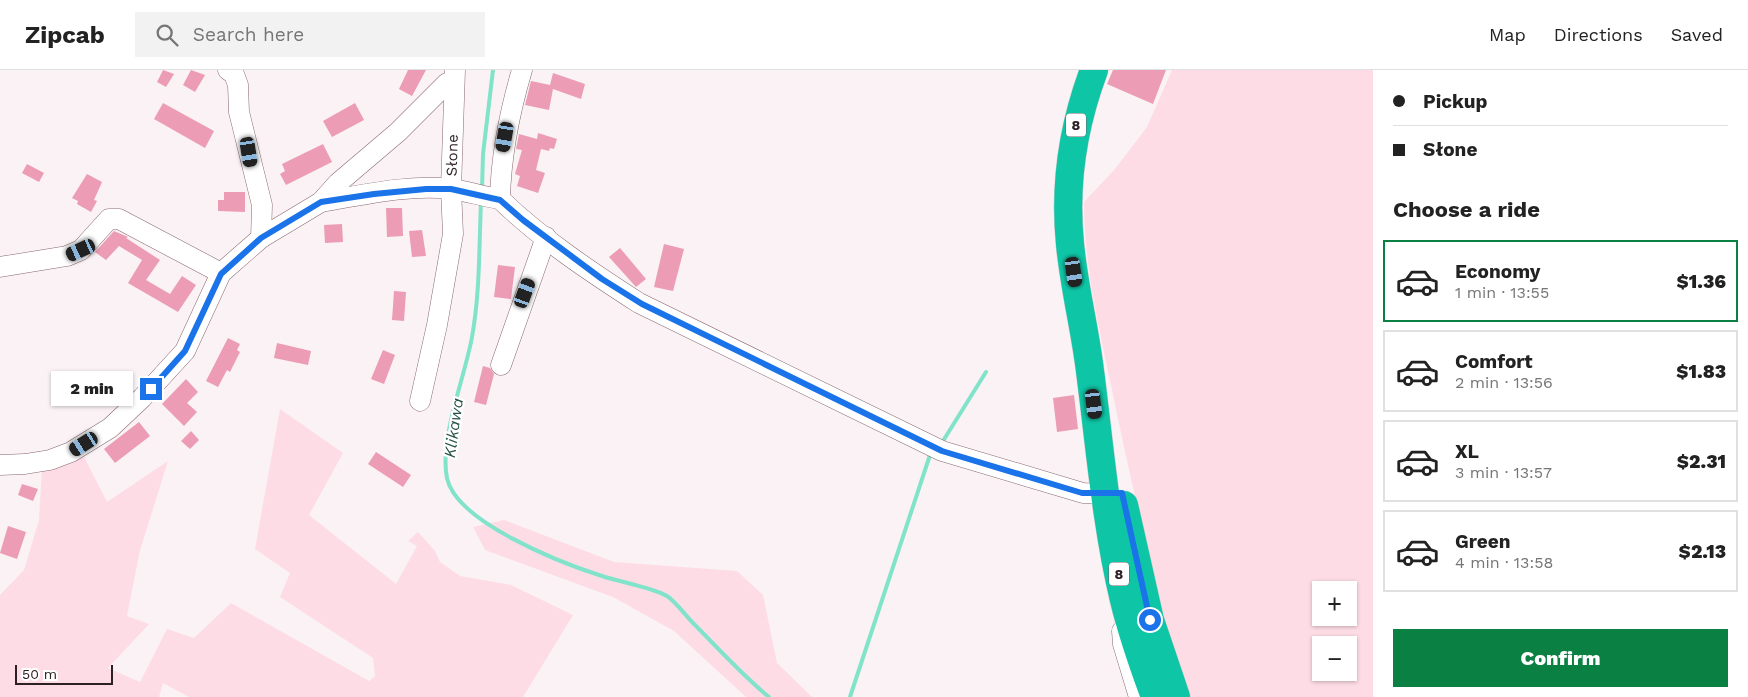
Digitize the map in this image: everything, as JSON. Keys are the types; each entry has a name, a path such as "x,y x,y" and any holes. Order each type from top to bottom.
{"highway":[{"name":"8","path":"1094,70 1080,107 1076,126 1068,202 1070,244 1113,493 1124,599 1139,653 1155,697"},
{"name":"8","path":"1113,493 1150,620 1176,697"}],"street":[{"path":"228,70 234,74 238,85 240,112 262,205 261,238"},
{"path":"494,198 507,122 522,70"},
{"name":"Słone","path":"321,202 374,194 458,190 455,75"},
{"name":"Słone","path":"0,465 50,460 71,452 110,428 142,398 185,351 221,274 261,238 321,202 338,183 398,132 455,75"},
{"path":"420,401 450,259 458,190 494,198 602,279 642,304 942,451 1082,493 1113,493"},
{"path":"0,267 68,256 81,250 109,219 118,219 221,274"},
{"path":"500,365 546,237"},
{"path":"1124,599 1121,621 1123,644 1139,697"}],"shaded area":[{"path":"1172,70 1373,70 1373,697 1185,697 1146,544 1120,429 1089,273 1084,202 1115,169 1147,127"},
{"path":"280,409 343,453 309,515 396,584 417,546 408,541 418,532 435,551 440,562 460,576 511,585 573,615 523,697 189,697 163,683 159,697 0,697 0,595 24,570 39,520 42,467 81,451 107,502 168,461 140,550 127,616 149,624 108,668 140,682 167,629 194,638 231,603 369,681 375,676 373,658 280,597 290,573 255,549"},
{"path":"504,520 614,562 737,571 763,595 777,663 812,697 746,697 674,631 613,597 485,550 473,527"}],"building":[{"path":"163,70 174,74 166,87 157,82"},
{"path":"191,70 205,75 195,92 183,85"},
{"path":"408,70 426,70 412,96 399,89"},
{"path":"1113,70 1166,70 1153,104 1107,84"},
{"path":"553,73 585,84 581,99 553,89 549,110 525,105 531,81 550,85"},
{"path":"163,103 214,131 205,148 154,119"},
{"path":"355,103 364,120 332,137 323,121"},
{"path":"538,133 557,139 554,149 550,148 549,151 541,149 536,170 545,173 538,193 517,186 520,176 515,174 522,150 516,149 519,134 537,139"},
{"path":"323,144 332,162 286,185 280,174 285,171 282,164"},
{"path":"27,164 44,173 39,182 22,173"},
{"path":"87,174 102,182 94,200 97,201 91,212 77,204 78,201 72,198"},
{"path":"224,192 245,192 245,212 218,211 218,200 224,200"},
{"path":"386,208 402,208 403,236 387,237"},
{"path":"342,224 343,242 325,243 324,225"},
{"path":"422,230 426,256 412,257 409,231"},
{"path":"114,231 128,237 126,238 160,260 146,280 170,294 182,276 196,285 178,312 128,283 142,260 119,246 106,260 95,252"},
{"path":"664,244 684,249 673,291 654,287"},
{"path":"620,248 646,279 636,287 609,257"},
{"path":"498,265 515,267 511,299 494,297"},
{"path":"394,291 406,292 404,321 392,320"},
{"path":"228,338 240,344 237,350 240,352 230,372 227,370 218,387 206,381"},
{"path":"277,343 311,351 308,365 274,358"},
{"path":"383,350 395,355 384,384 371,379"},
{"path":"483,366 490,368 494,374 486,405 474,402"},
{"path":"186,379 198,392 187,403 197,412 184,426 162,404"},
{"path":"1074,395 1078,429 1057,432 1053,398"},
{"path":"139,422 150,436 115,463 104,449"},
{"path":"191,431 199,440 190,449 181,441"},
{"path":"376,452 411,475 403,487 368,464"},
{"path":"22,484 38,489 33,501 18,495"},
{"path":"8,526 26,532 17,559 0,553"}],"waterway":[{"name":"Klikawa","path":"482,190 483,154 493,70"},
{"name":"Klikawa","path":"481,202 475,320 469,353 454,408 445,462 447,478 455,494 469,510 512,539 584,570 653,590 667,596 740,671 769,697"},
{"path":"943,441 986,372"},
{"path":"850,697 930,455"}],"route":[{"path":"151,389 185,351 199,325 221,274 261,238 321,202 426,189 451,189 466,192 500,200 523,220 602,279 642,304 942,451 1082,493 1122,493 1150,620"}]}
